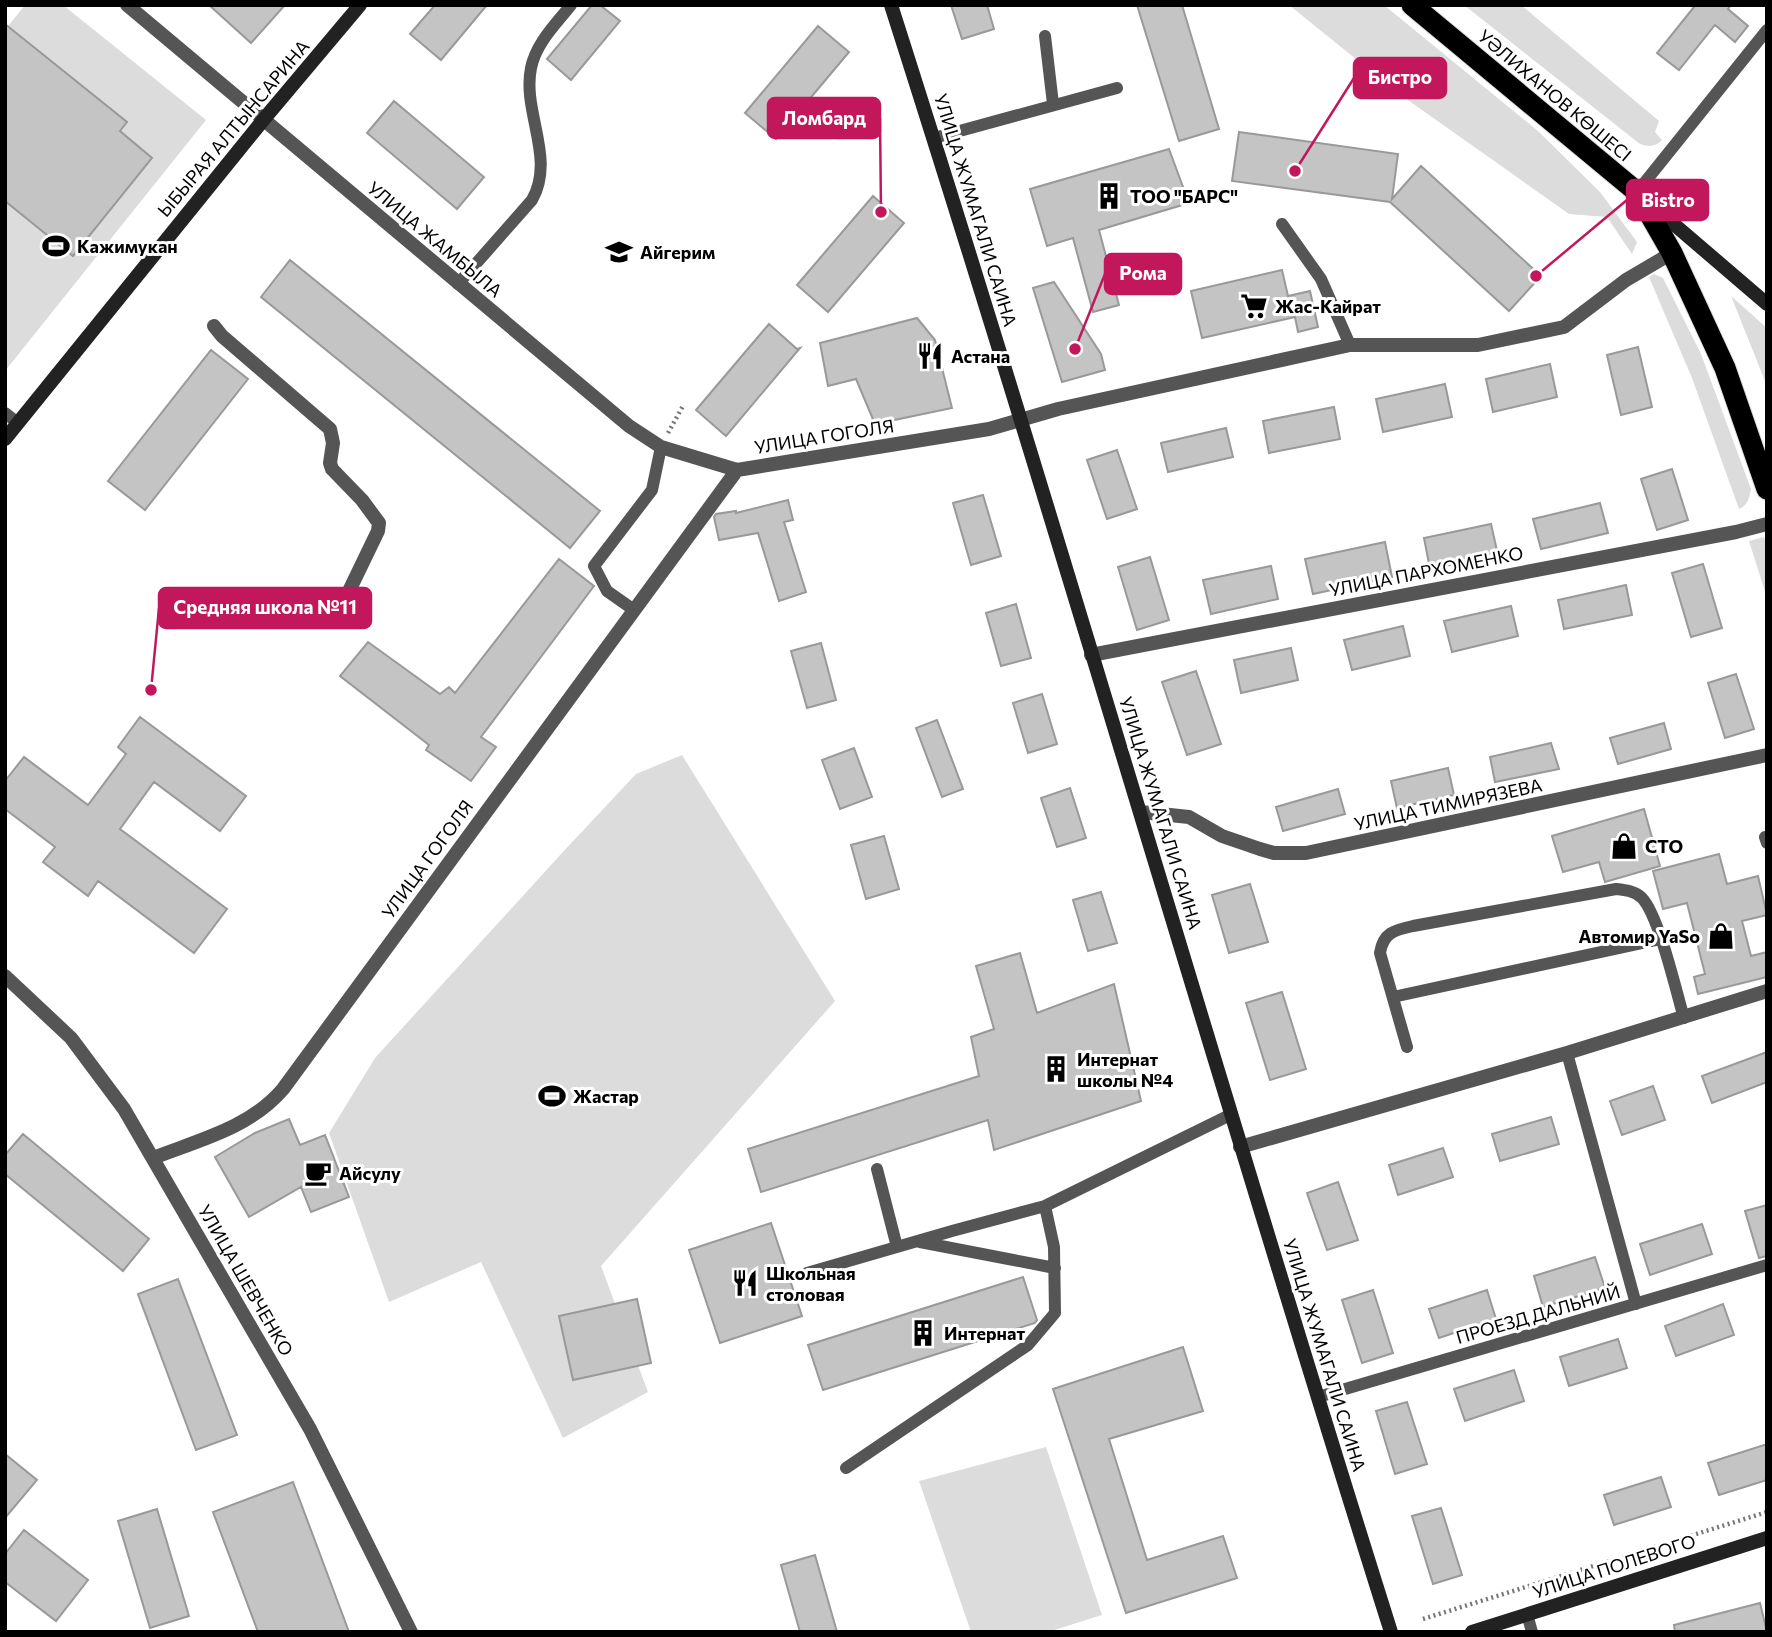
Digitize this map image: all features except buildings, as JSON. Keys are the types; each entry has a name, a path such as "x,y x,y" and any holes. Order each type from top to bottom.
{"highway":[{"name":"УӘЛИХАНОВ КӨШЕСІ","path":"1412,5 1636,192 1672,253 1725,368 1767,489"}],"street":[{"name":"ЫБЫРАЯ АЛТЫНСАРИНА","path":"5,439 264,119 360,5"},
{"name":"УЛИЦА ЖУМАГАЛИ САИНА","path":"891,5 1391,1632"},
{"name":"УЛИЦА ЖАМБЫЛА","path":"131,7 629,426 661,447 737,470"},
{"name":"УӘЛИХАНОВ КӨШЕСІ","path":"1636,192 1767,304"},
{"name":"УЛИЦА ГОГОЛЯ","path":"153,1158 239,1125 273,1101 737,470 989,429 1020,418 1350,345 1478,345 1564,327 1626,280 1672,253"},
{"path":"214,326 222,337 330,429 334,443 330,463 332,469 380,523 350,589 354,598 363,604"},
{"name":"УЛИЦА ПАРХОМЕНКО","path":"1091,655 1723,535 1767,524"},
{"name":"УЛИЦА ТИМИРЯЗЕВА","path":"1141,812 1189,817 1222,836 1274,853 1306,853 1767,755"},
{"name":"УЛИЦА ШЕВЧЕНКО","path":"5,976 71,1038 124,1109 310,1429 411,1632"},
{"path":"1240,1147 1567,1053 1767,991"},
{"name":"УЛИЦА ПОЛЕВОГО","path":"1472,1632 1767,1538"}],"lane":[{"path":"458,284 537,191 541,168 530,69 541,43 571,5"},
{"path":"1636,192 1767,30"},
{"path":"1045,36 1053,104"},
{"path":"934,138 1117,88"},
{"path":"1282,224 1321,279 1350,345"},
{"path":"5,413 18,423"},
{"path":"635,610 607,591 594,566 652,490 661,447"},
{"path":"1407,1047 1380,953 1389,933 1413,926 1616,889 1634,892 1642,897 1661,939 1684,1018"},
{"path":"1393,997 1661,939"},
{"path":"1567,1053 1636,1304"},
{"path":"807,1273 1045,1206 1232,1114"},
{"path":"877,1169 897,1247"},
{"path":"846,1468 1027,1345 1055,1312 1054,1247 1045,1206"},
{"path":"916,1241 1055,1268"},
{"name":"ПРОЕЗД ДАЛЬНИЙ","path":"1318,1397 1767,1265"},
{"path":"1527,1614 1532,1632"}],"path":[{"path":"661,447 683,406"},
{"path":"1423,1619 1767,1512"}],"shaded area":[{"name":"Кажимукан","path":"25,5 63,5 206,120 5,371 5,30"},
{"path":"1289,5 1384,5 1538,131 1600,192 1637,242 1632,254 1607,217 1569,214 1398,93"},
{"path":"1464,5 1521,5 1659,121 1655,132 1662,140 1652,146 1640,144"},
{"path":"1654,274 1663,278 1701,354 1751,489 1748,501 1739,509 1692,378 1649,277"},
{"path":"1731,296 1767,328 1767,386"},
{"path":"1764,537 1767,545 1767,598 1749,541"},
{"name":"Жастар","path":"682,755 835,1001 601,1266 648,1392 563,1438 481,1262 389,1302 329,1133 375,1058 561,854 636,774"},
{"path":"1046,1447 1102,1615 1048,1632 971,1632 919,1481"}],"place":[{"name":"Бистро","path":"1295,171"},
{"name":"ТОО \"БАРС\"","path":"1109,196"},
{"name":"Ломбард","path":"881,212"},
{"name":"Кажимукан","path":"56,246"},
{"name":"Айгерим","path":"619,252"},
{"name":"Bistro","path":"1536,276"},
{"name":"Жас-Кайрат","path":"1254,306"},
{"name":"Рома","path":"1075,349"},
{"name":"Астана","path":"930,356"},
{"name":"Средняя школа №11","path":"151,690"},
{"name":"СТО","path":"1624,846"},
{"name":"Автомир YaSo","path":"1721,936"},
{"name":"Интернат школы №4","path":"1056,1069"},
{"name":"Жастар","path":"552,1096"},
{"name":"Айсулу","path":"318,1173"},
{"name":"Школьная столовая","path":"745,1283"},
{"name":"Интернат","path":"923,1333"}]}
